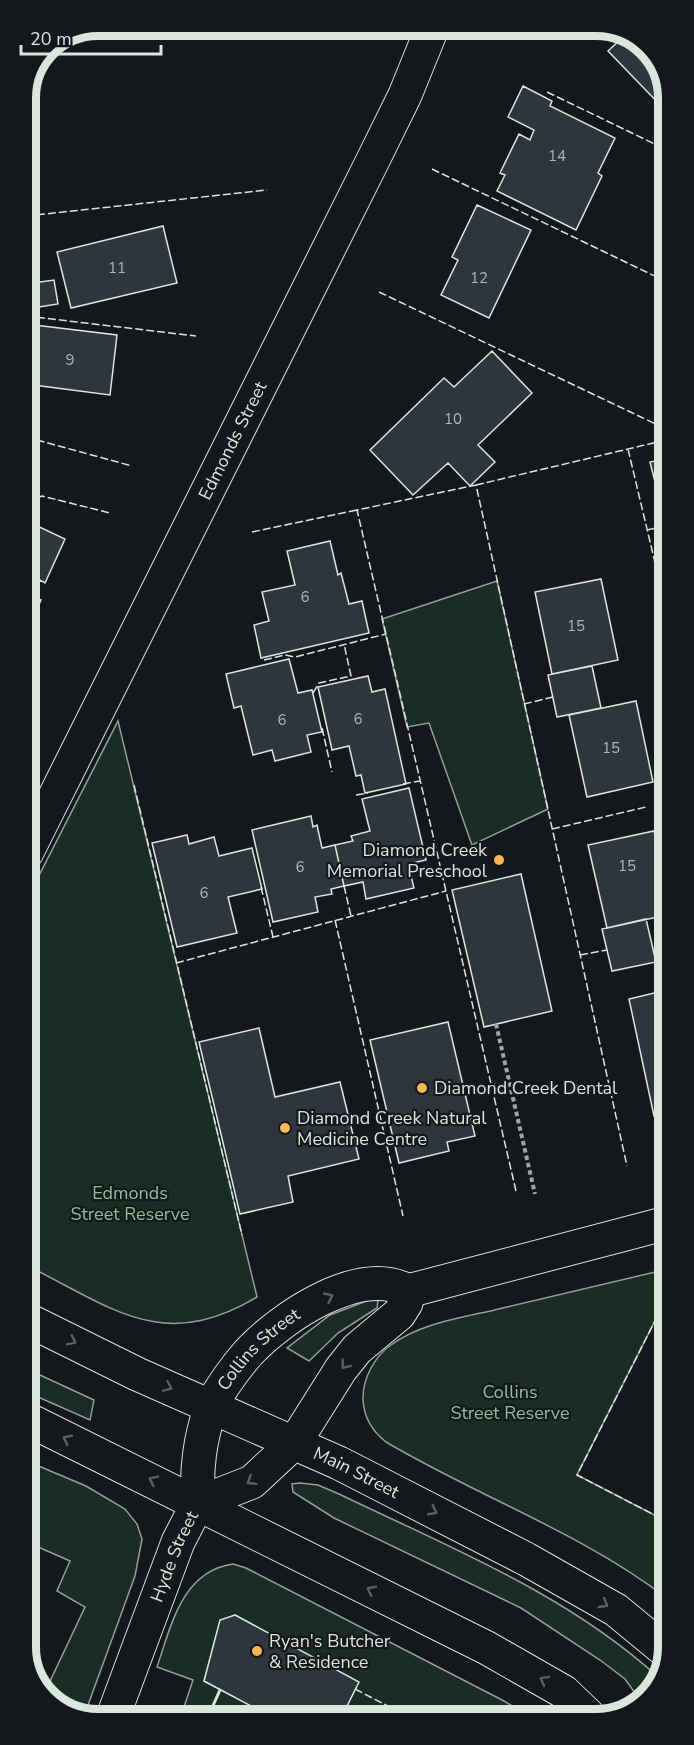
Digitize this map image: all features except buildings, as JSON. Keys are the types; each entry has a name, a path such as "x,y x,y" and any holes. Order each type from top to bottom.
{"street":[{"name":"Edmonds Street","path":"36,834 374,158 405,94 429,36"},
{"path":"295,1442 341,1369 364,1343 399,1314 406,1303 408,1291 658,1226"},
{"name":"Collins Street","path":"198,1503 196,1470 200,1439 211,1406 226,1379 250,1351 295,1315 345,1289 363,1283 395,1283 408,1291"},
{"name":"Main Street","path":"36,1324 137,1374 295,1442 563,1580 616,1610 658,1645"},
{"path":"36,1423 487,1648 564,1692 582,1709"},
{"name":"Hyde Street","path":"116,1709 177,1542 198,1503 252,1482 295,1442"}],"path":[{"path":"496,1024 536,1194"}],"green space":[{"path":"497,581 548,809 472,845 429,723 407,727 382,619"},
{"name":"Edmonds Street Reserve","path":"118,721 257,1297 224,1314 194,1322 166,1323 140,1319 87,1297 36,1270 36,881"},
{"name":"Collins Street Reserve","path":"658,1271 658,1315 577,1475 658,1517 658,1592 601,1554 421,1462 386,1442 377,1433 365,1413 363,1400 367,1376 375,1362 385,1350 403,1337 445,1321"},
{"path":"374,1298 378,1301 377,1308 338,1333 309,1361 287,1348 330,1315"},
{"path":"36,1373 94,1400 90,1420 36,1396"},
{"path":"36,1465 86,1486 125,1509 137,1524 142,1539 135,1576 87,1708 71,1703 49,1684 85,1607 57,1591 70,1561 36,1546"},
{"path":"292,1484 318,1485 506,1574 585,1621 623,1647 652,1674 636,1694 625,1679 600,1660 521,1608 334,1518 293,1492"},
{"path":"233,1564 246,1568 517,1709 345,1709 358,1682 235,1615 220,1621 204,1681 257,1709 183,1709 193,1680 157,1667 181,1603 202,1577 216,1569"}],"fence":[{"path":"547,92 658,146"},
{"path":"432,169 658,278"},
{"path":"36,215 267,190"},
{"path":"379,292 658,425"},
{"path":"36,317 196,336"},
{"path":"36,440 132,466"},
{"path":"476,485 658,442"},
{"path":"628,449 658,575"},
{"path":"516,1191 357,510 476,485 627,1166"},
{"path":"36,498 42,496 110,513"},
{"path":"252,532 357,510"},
{"path":"647,530 658,528"},
{"path":"264,660 285,655 295,657 386,634"},
{"path":"313,693 319,683 351,676 344,644"},
{"path":"524,704 553,697"},
{"path":"322,728 332,772"},
{"path":"403,784 420,781"},
{"path":"134,785 242,1235"},
{"path":"356,795 368,793"},
{"path":"552,829 646,807"},
{"path":"344,886 351,916"},
{"path":"261,887 273,937"},
{"path":"176,963 446,891"},
{"path":"335,920 403,1216"},
{"path":"580,955 607,950"},
{"path":"658,1315 577,1475 658,1517"},
{"path":"355,1689 394,1709"}],"wall":[{"path":"211,1709 220,1690"}],"place":[{"name":"Diamond Creek Memorial Preschool","path":"499,860"},
{"name":"Diamond Creek Dental","path":"422,1088"},
{"name":"Diamond Creek Natural Medicine Centre","path":"285,1128"},
{"name":"Ryan's Butcher & Residence","path":"257,1651"}]}
